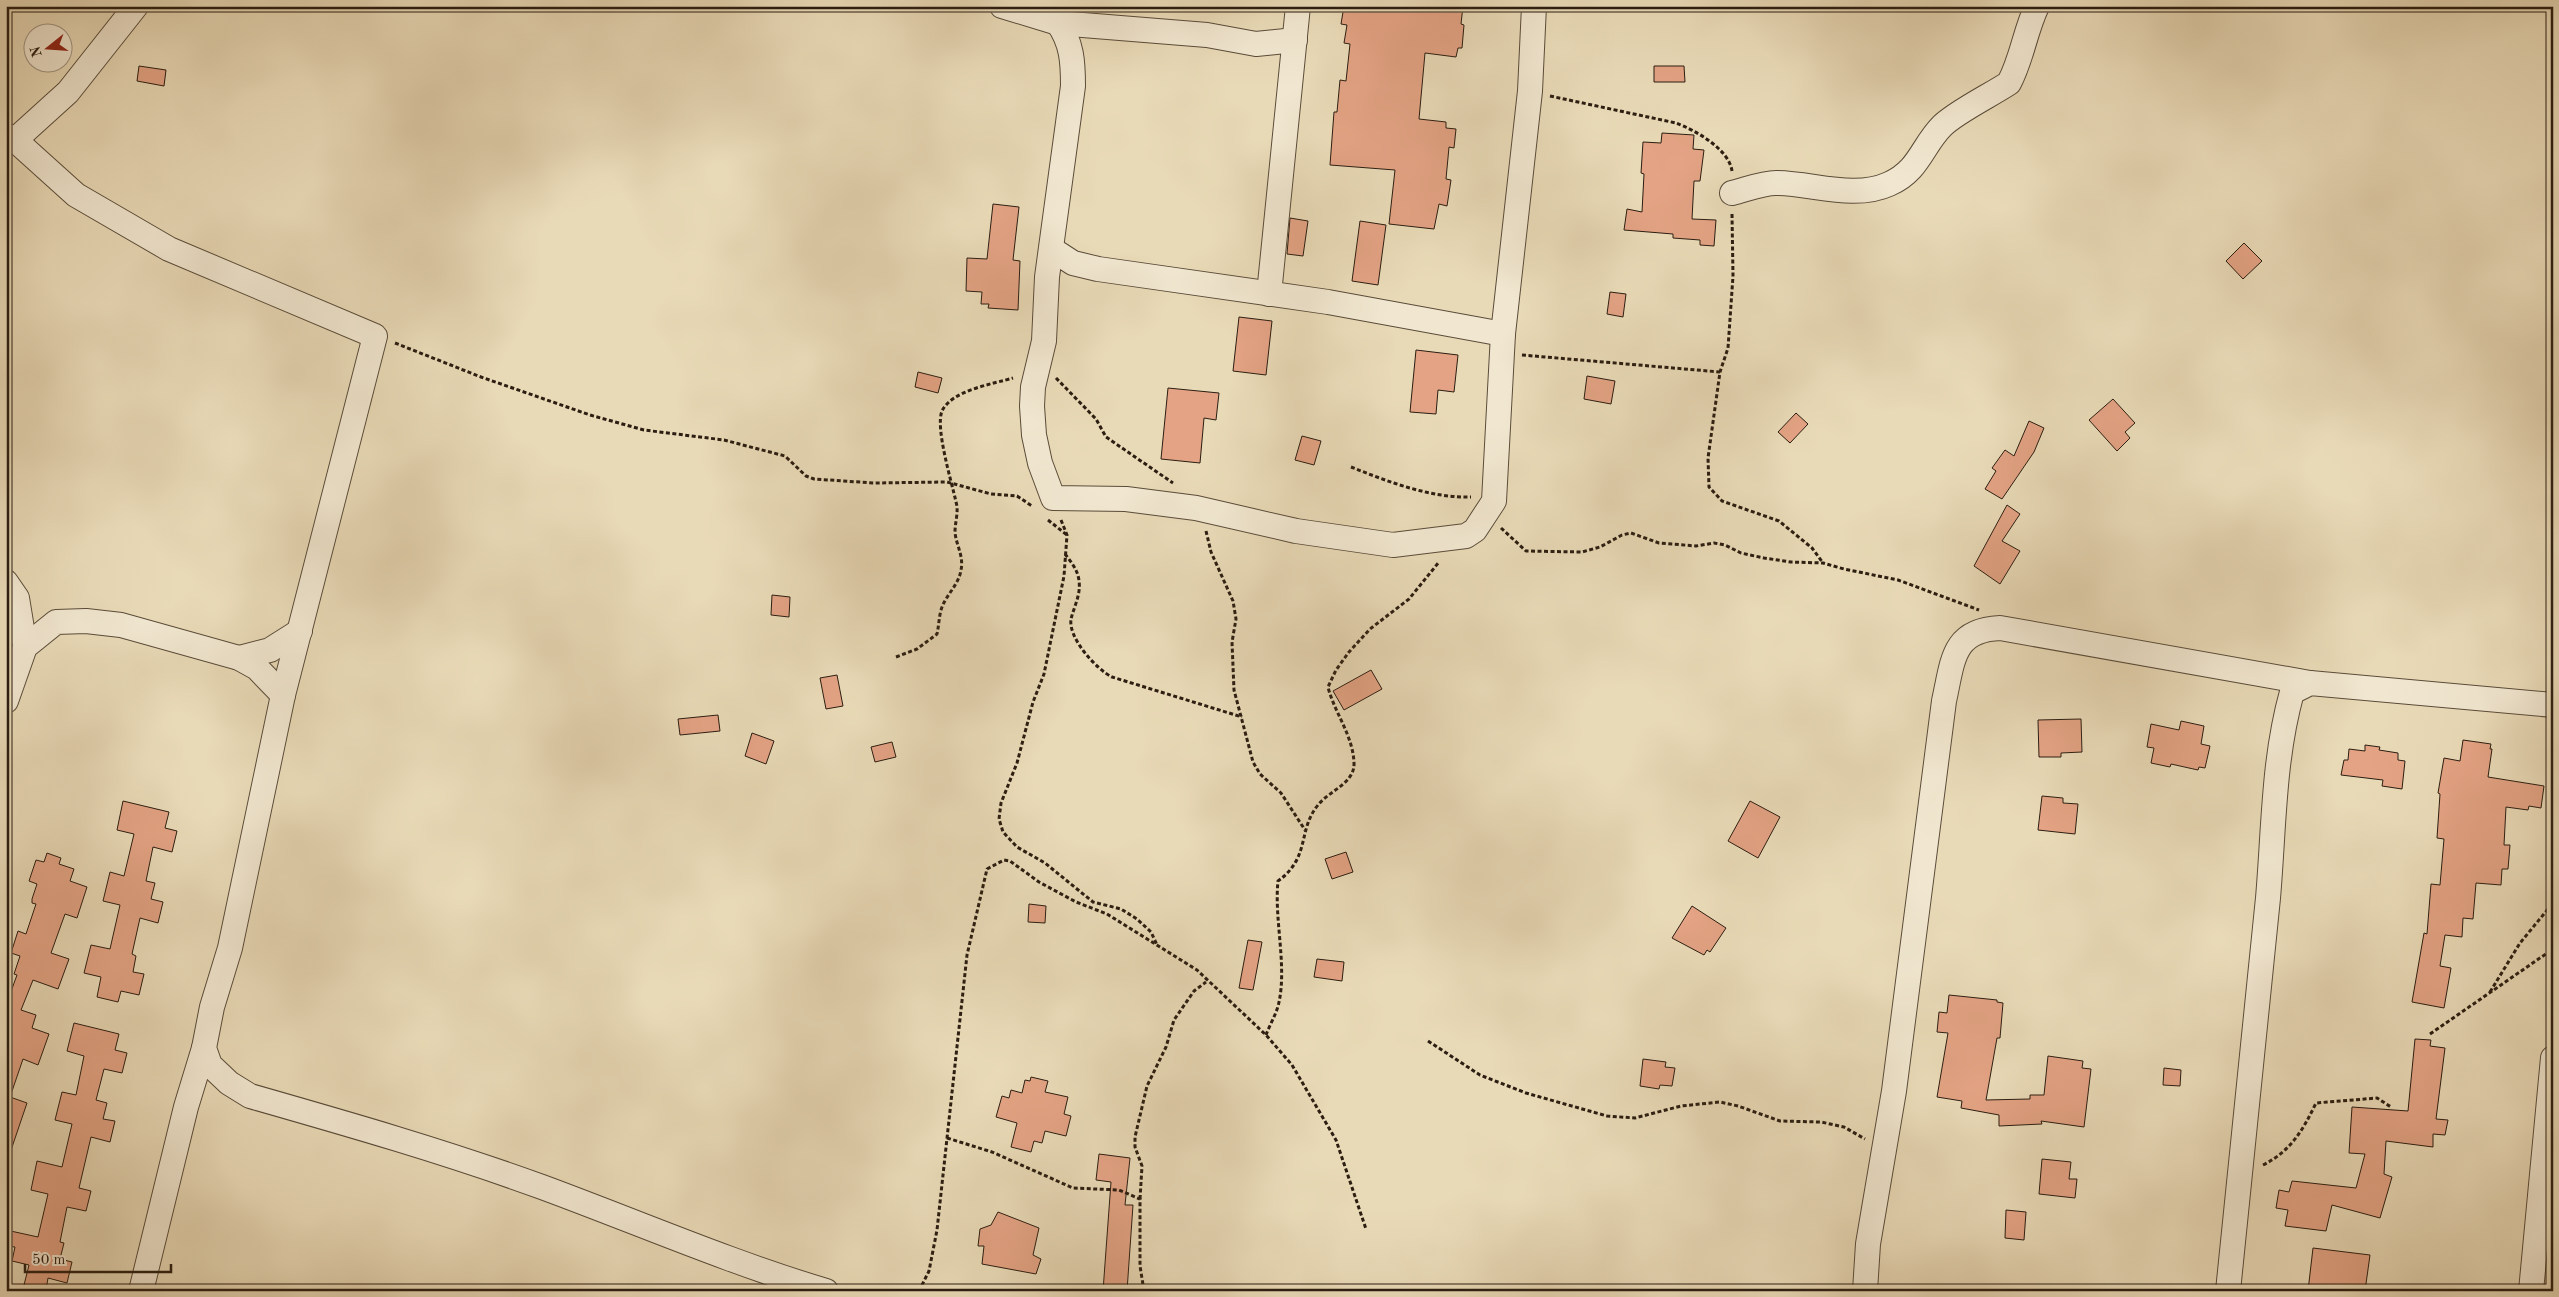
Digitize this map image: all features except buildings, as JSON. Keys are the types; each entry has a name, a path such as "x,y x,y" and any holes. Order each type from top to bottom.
{"street":[{"path":"136,6 68,92 11,138 76,195 169,249 375,336 283,696 230,948 212,1007 204,1048 186,1107 141,1291"},
{"path":"1002,6 1011,7 1058,24 1207,36 1256,44 1295,40"},
{"path":"1269,294 1298,6"},
{"path":"1058,24 1067,36 1073,57 1073,86 1053,250 1047,278 1044,341 1032,406 1034,435 1046,509 1126,499 1199,509 1304,533 1393,545 1460,537 1475,530 1492,505 1503,343 1530,91 1534,6"},
{"path":"1732,193 1773,183 1800,184 1831,190 1870,190 1888,185 1904,176 1926,151 1943,126 2009,83 2015,72 2029,23 2037,6"},
{"path":"1053,250 1073,263 1098,269 1269,294 1503,343"},
{"path":"1047,278 1073,263"},
{"path":"6,582 17,598 25,647 6,701"},
{"path":"25,647 56,622 86,621 121,625 239,658 257,668 283,696"},
{"path":"1866,1291 1868,1244 1894,1090 1944,701 1952,667 1964,640 1972,633 2000,628 2310,683 2553,705"},
{"path":"239,658 270,650 300,631"},
{"path":"2228,1291 2269,885 2275,781 2283,723 2292,692 2310,683"},
{"path":"204,1048 210,1066 229,1083 250,1096 462,1158 601,1209 768,1274 826,1291"},
{"path":"2531,1291 2553,1058"}],"path":[{"path":"1530,91 1676,123 1695,130 1717,147 1732,167 1734,185 1732,193 1733,276 1728,348 1720,372 1708,458 1709,487 1722,501 1779,521 1812,548 1823,563"},
{"path":"375,336 481,377 590,415 644,430 724,440 785,456 806,476 814,479 951,483 992,494 1017,496 1046,509 1066,535 1064,576 1044,674 1033,702 1017,763 1001,803 999,819 1003,832 1017,847 1045,863 1093,902 1121,909 1137,919 1151,932 1157,945"},
{"path":"1503,343 1563,361 1720,372"},
{"path":"896,657 916,649 933,639 937,634 942,607 953,591 961,570 961,554 955,532 957,504 951,483 941,424 942,412 950,402 966,391 1039,366 1096,419 1106,437 1138,462 1176,485 1199,509 1211,552 1233,601 1236,620 1232,642 1234,690 1253,762 1260,774 1281,793 1305,830"},
{"path":"1351,467 1401,486 1456,497 1475,497 1492,505 1500,527 1526,551 1582,552 1600,547 1622,535 1631,534 1659,543 1696,546 1714,543 1725,545 1741,553 1764,558 1791,562 1823,563 1844,570 1898,580 1977,608 2000,628"},
{"path":"1046,509 1066,535"},
{"path":"1266,1035 1279,1003 1281,984 1276,902 1278,881 1291,872 1299,856 1305,830 1316,807 1346,782 1353,772 1351,745 1328,687 1336,670 1370,629 1409,599 1460,537"},
{"path":"1065,553 1077,571 1080,583 1071,621 1072,634 1100,671 1112,677 1242,717"},
{"path":"919,1291 929,1271 937,1230 967,955 988,869 1004,860 1010,861 1040,882 1076,902 1107,914 1197,970 1206,982 1237,1006 1266,1035 1292,1065 1336,1140 1366,1229"},
{"path":"2490,993 2520,942 2553,903"},
{"path":"2430,1034 2553,949"},
{"path":"1144,1291 1140,1266 1142,1166 1135,1147 1135,1137 1147,1086 1166,1047 1174,1020 1194,992 1206,982"},
{"path":"1428,1041 1480,1074 1526,1093 1578,1109 1607,1116 1635,1118 1681,1106 1720,1102 1738,1106 1780,1122 1821,1122 1844,1127 1861,1136 1883,1158"},
{"path":"2240,1177 2280,1155 2287,1145 2300,1136 2316,1103 2377,1098 2391,1107"},
{"path":"947,1138 992,1152 1073,1188 1120,1190 1140,1199"}]}
